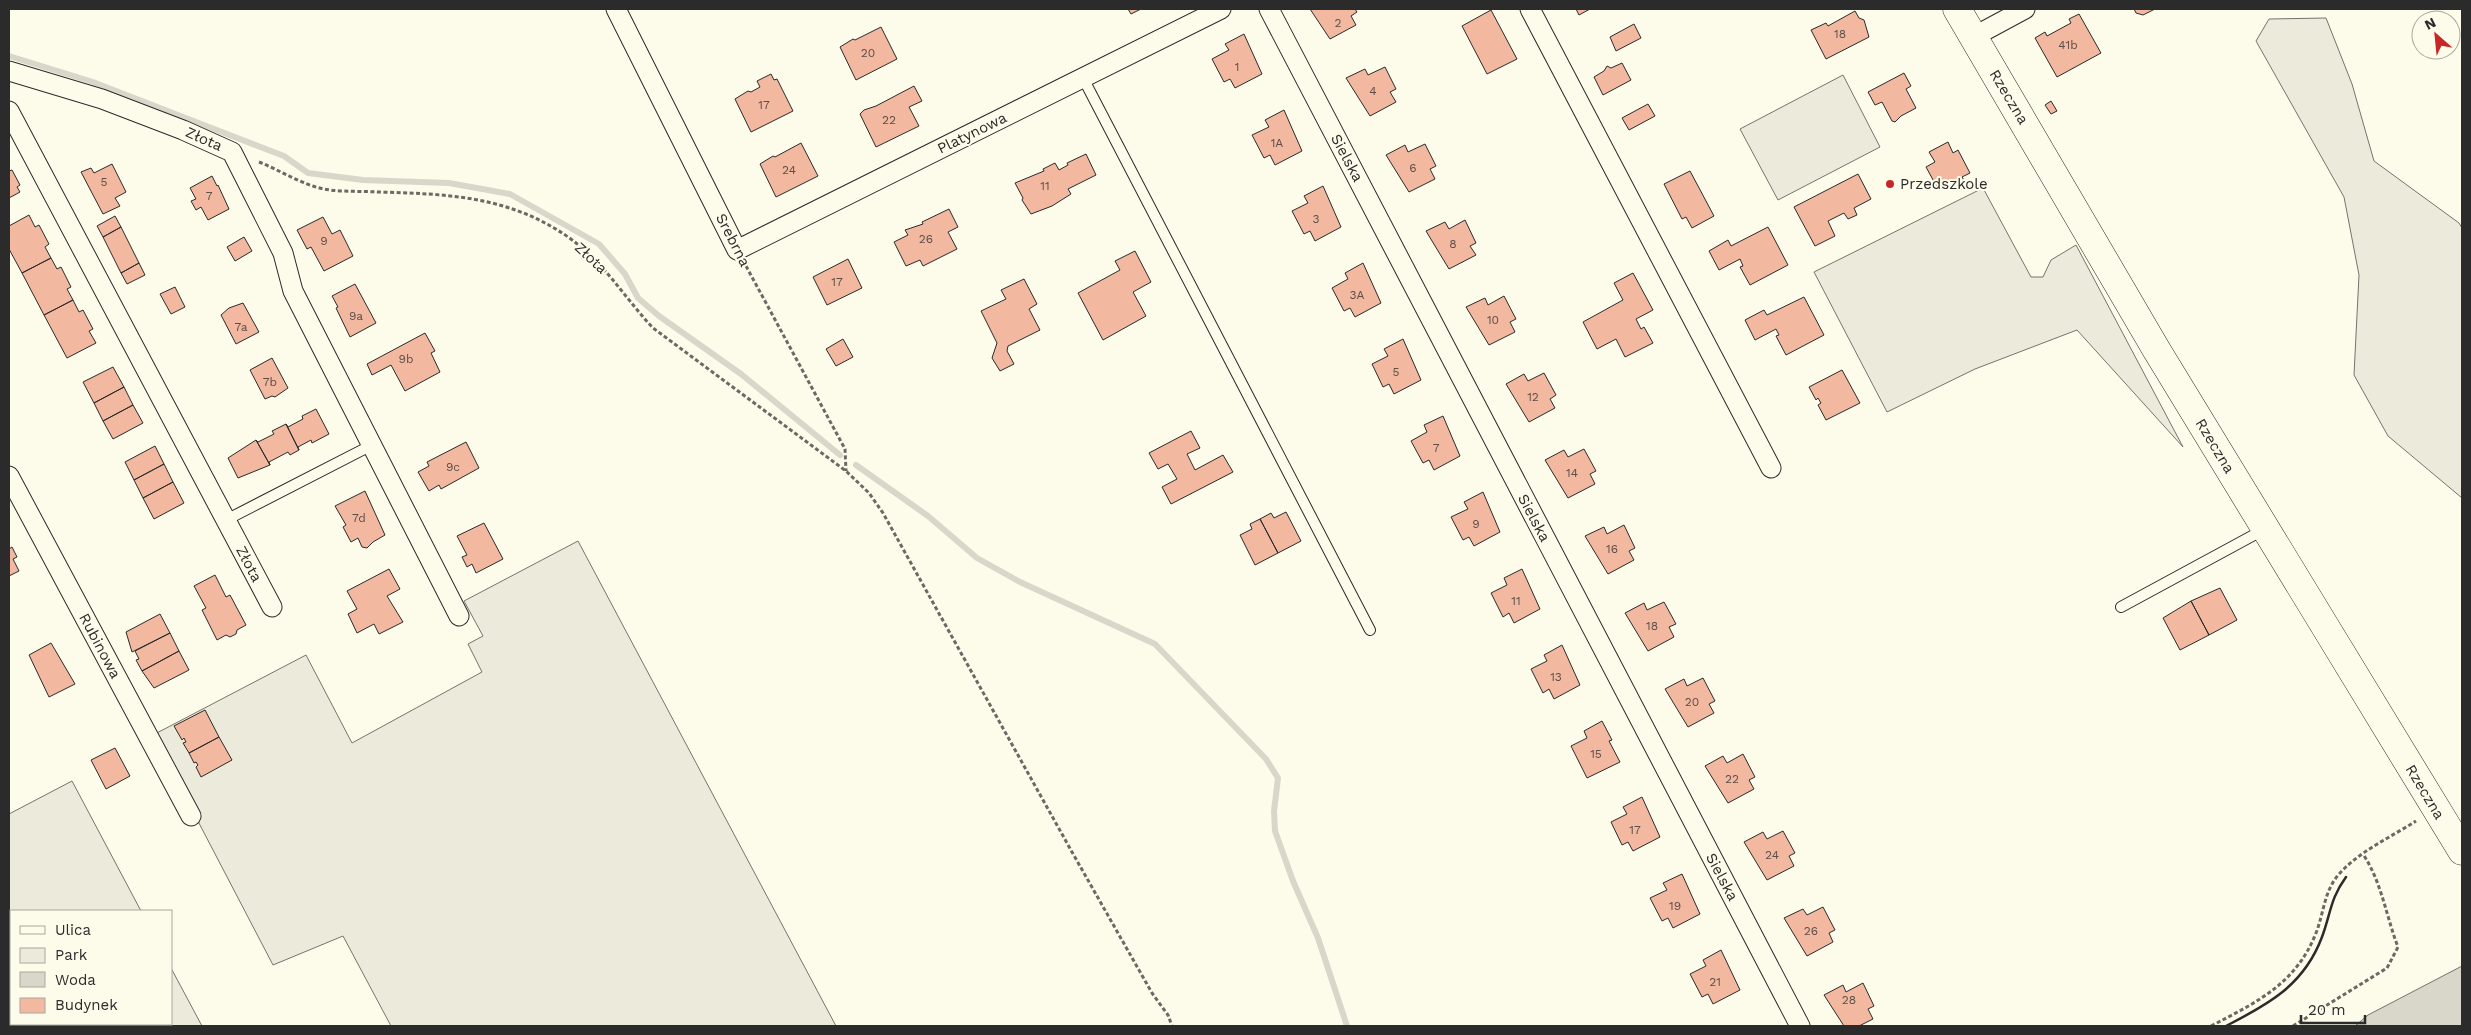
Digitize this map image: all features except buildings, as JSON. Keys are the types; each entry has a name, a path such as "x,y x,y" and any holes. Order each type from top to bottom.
{"street":[{"name":"Srebrna","path":"616,9 737,250"},
{"name":"Sielska","path":"1269,9 1800,1026"},
{"path":"1530,9 1771,468"},
{"name":"Rzeczna","path":"1956,9 2156,349 2462,851"},
{"path":"1973,37 2025,9"},
{"name":"Platynowa","path":"737,250 1083,78 1210,11"},
{"name":"Złota","path":"9,71 102,99 183,130 232,152 283,253 293,291 459,616"},
{"name":"Złota","path":"9,111 272,608"},
{"name":"Rubinowa","path":"9,476 191,816"}],"lane":[{"path":"1083,78 1370,630"},
{"path":"226,520 372,445"},
{"path":"2121,607 2265,529"}],"path":[{"name":"Złota","path":"279,170 305,184 329,190 449,194 486,200 535,217 567,236 592,255 630,304 653,328 846,471 869,493 883,513 1138,968 1168,1015 1172,1026"},
{"name":"Srebrna","path":"737,250 846,450 846,471"},
{"path":"2211,1026 2250,1006 2283,984 2299,966 2316,932 2326,896 2340,873 2363,854 2415,822"},
{"path":"2293,1026 2386,968 2398,948 2388,922 2374,871 2363,854"}],"green space":[{"path":"2326,18 2352,84 2374,161 2459,223 2462,228 2462,498 2388,436 2354,375 2359,275 2344,197 2256,41 2269,19"},
{"path":"1843,75 1880,147 1778,200 1740,129"},
{"path":"1983,188 2031,277 2043,277 2051,260 2076,245 2183,447 2077,330 1975,369 1887,412 1814,272"},
{"path":"578,541 836,1026 391,1026 343,936 273,965 153,735 306,655 352,743 482,672 468,644 483,636 464,601"},
{"path":"72,781 140,910 10,910 10,1025 172,1025 172,970 202,1026 9,1026 9,814"}],"water":[{"path":"2462,966 2462,1026 2355,1026 2368,1015"}],"waterway":[{"path":"9,56 93,82 284,156 308,173 363,180 449,183 510,194 599,244 625,274 638,298 659,316 741,374 840,455"},
{"path":"856,465 928,516 977,558 1020,582 1155,644 1266,759 1278,778 1274,811 1275,831 1293,881 1318,938 1347,1026"}],"wall":[{"path":"2226,1026 2271,1001 2295,980 2305,968 2322,937 2334,899 2346,877"}],"place":[{"name":"Przedszkole","path":"1890,184"}]}
